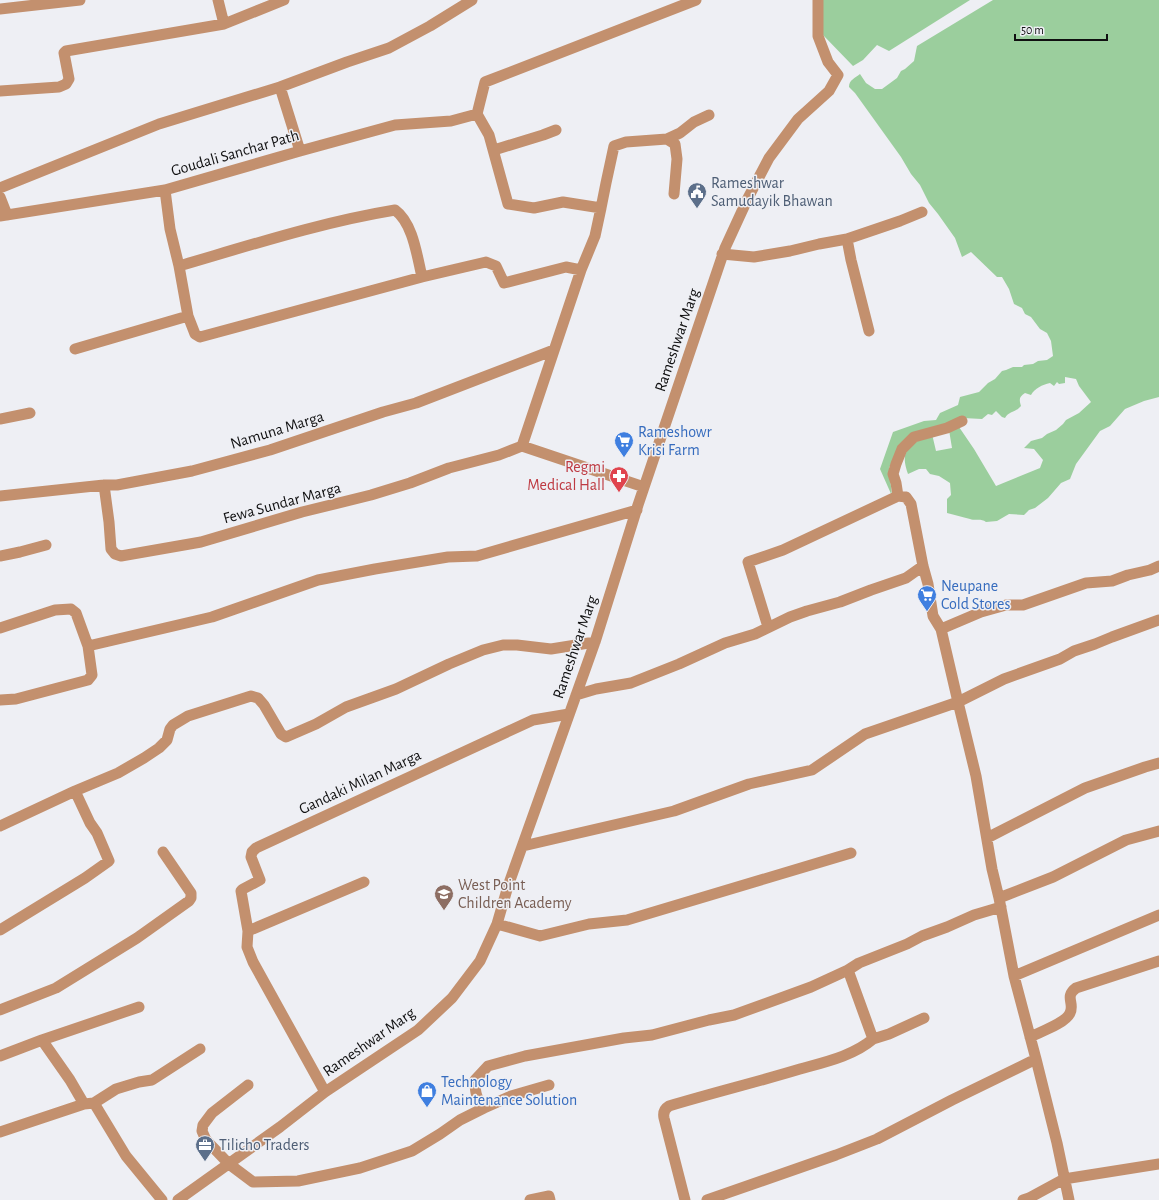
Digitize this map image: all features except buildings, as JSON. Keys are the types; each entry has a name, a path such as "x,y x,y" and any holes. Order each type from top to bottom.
{"street":[{"path":"0,9 80,0"},
{"path":"218,0 224,24"},
{"path":"0,91 59,87 66,84 69,79 64,53 66,51 224,24 284,0"},
{"path":"0,188 159,124 280,87 390,48 430,26 472,0"},
{"path":"601,208 563,202 534,208 508,204 489,135 477,114 485,82 696,0"},
{"name":"Rameshwar Marg","path":"178,1200 326,1092 418,1030 452,998 480,961 497,924 508,886 576,695 722,254 748,198 769,158 798,119 828,91 838,75 828,62 818,36 818,0"},
{"path":"280,87 300,151"},
{"name":"Goudali Sanchar Path","path":"3,215 164,190 395,125 451,121 477,114"},
{"path":"644,487 522,446 581,270 595,236 614,146 626,142 667,139 680,133 694,122 709,115"},
{"path":"494,150 556,130"},
{"path":"667,139 675,144 677,159 674,194"},
{"path":"164,190 170,229 179,266 188,316 195,334 200,337 422,277 486,262 496,266 504,283 566,267 581,270"},
{"path":"0,197 3,215"},
{"path":"179,266 270,239 353,218 395,210 402,215 409,226 422,277"},
{"path":"722,254 754,257 790,251 847,239 922,212"},
{"path":"847,239 869,331"},
{"path":"75,349 188,316"},
{"name":"Namuna Marga","path":"0,496 104,485 117,485 192,471 270,450 416,402 554,350"},
{"path":"0,419 30,413"},
{"path":"898,496 896,483 892,474 902,449 914,437 946,428 962,421"},
{"name":"Fewa Sundar Marga","path":"104,485 109,522 110,549 115,554 121,556 200,542 302,512 371,496 449,468 499,455 522,446"},
{"path":"768,627 748,562 783,550 898,496 906,497 911,504 928,584 933,616 941,629 976,776 992,869 1014,976 1057,1143 1069,1200"},
{"path":"88,646 212,617 318,580 448,557 477,556 637,510"},
{"path":"0,556 46,545"},
{"path":"576,695 602,688 631,683 679,664 725,643 755,634 790,617 840,602 906,578 923,566"},
{"path":"941,629 981,612 1006,605 1023,605 1086,583 1112,581 1159,566"},
{"path":"0,628 55,610 71,608 76,613 88,646 92,675 88,680 16,699 0,700"},
{"path":"523,846 674,811 749,784 812,770 865,734 958,702 1004,679 1060,659 1074,651 1159,620"},
{"path":"0,826 75,790 118,773 144,758 159,748 167,740 170,729 173,725 188,716 252,696 258,698 264,705 281,734 286,737 316,724 346,707 396,689 483,650 503,645 551,649 594,642"},
{"name":"Gandaki Milan Marga","path":"326,1092 253,962 247,947 248,931 241,891 243,888 259,881 251,857 252,852 256,848 533,720 569,714"},
{"path":"987,838 1085,788 1159,763"},
{"path":"0,930 85,878 109,861 75,790"},
{"path":"484,1108 479,1102 475,1093 475,1080 488,1066 525,1056 624,1038 652,1035 734,1015 804,989 848,970 859,963 974,915 1126,840 1159,831"},
{"path":"0,1010 56,988 137,938 189,900 191,898 191,893 163,852"},
{"path":"497,924 540,936 589,924 627,920 851,853"},
{"path":"248,931 364,882"},
{"path":"1014,976 1159,914"},
{"path":"1030,1037 1069,1016 1071,1009 1070,995 1076,988 1159,961"},
{"path":"848,970 873,1039"},
{"path":"0,1056 139,1007"},
{"path":"685,1200 663,1112 668,1106 842,1057 867,1045 873,1039 889,1034 924,1018"},
{"path":"42,1040 126,1156 162,1200"},
{"path":"0,1132 89,1104 116,1090 139,1082 152,1080 200,1049"},
{"path":"707,1200 836,1155 877,1139 1036,1059"},
{"path":"248,1085 212,1113 203,1125 202,1131 206,1140 229,1164 252,1182 298,1181 360,1168 412,1151 460,1120 484,1108 512,1096 549,1085"},
{"path":"1023,1200 1064,1180 1159,1164"},
{"path":"530,1200 549,1196 550,1200"}],"green space":[{"path":"821,0 970,0 889,51 877,45 863,60 853,66 822,34"},
{"path":"993,0 1159,0 1159,397 1144,401 1125,409 1110,426 1100,431 1076,464 1070,479 1061,483 1048,498 1035,508 1029,510 1024,515 1009,514 997,521 986,522 947,513 947,499 951,495 950,483 939,476 930,474 926,469 919,469 908,474 905,459 909,445 932,434 936,451 952,448 949,430 959,427 996,486 1040,468 1043,460 1034,449 1024,448 1031,441 1042,438 1056,430 1066,420 1079,413 1091,402 1079,386 1076,379 1065,377 1065,383 1059,384 1057,382 1054,386 1050,383 1039,387 1031,395 1025,393 1020,398 1021,406 1017,410 1008,414 1005,418 996,411 992,415 988,414 982,419 963,418 900,445 889,468 892,496 880,469 893,432 924,421 936,420 940,413 958,405 960,397 979,392 1002,371 1013,367 1022,367 1038,361 1047,360 1053,356 1051,341 1047,333 1040,329 1031,317 1025,314 1022,308 1014,304 1009,289 1002,277 997,277 971,252 962,257 955,238 929,203 920,185 911,174 901,157 849,85 854,78 860,74 866,83 875,89 882,89 897,78 901,71 914,61 917,46"}],"place":[{"name":"Rameshwar Samudayik Bhawan","path":"697,209"},
{"name":"Rameshowr Krisi Farm","path":"624,458"},
{"name":"Regmi Medical Hall","path":"619,493"},
{"name":"Neupane Cold Stores","path":"927,612"},
{"name":"West Point Children Academy","path":"444,911"},
{"name":"Technology Maintenance Solution","path":"427,1108"},
{"name":"Tilicho Traders","path":"205,1162"}]}
